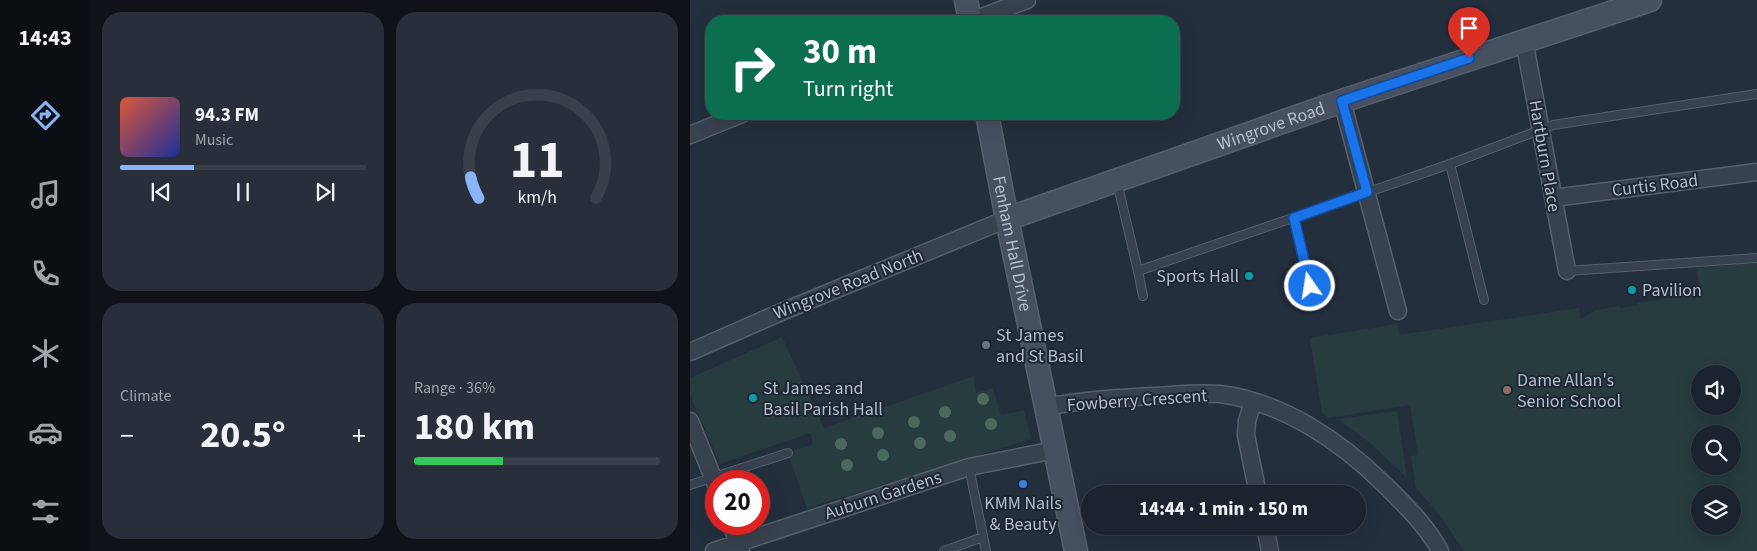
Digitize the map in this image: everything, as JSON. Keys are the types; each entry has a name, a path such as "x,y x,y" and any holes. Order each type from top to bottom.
{"street":[{"path":"966,0 969,15"},
{"path":"986,15 1027,0"},
{"name":"Wingrove Road","path":"1007,219 1342,101 1650,0"},
{"name":"Hartburn Place","path":"1524,40 1567,272"},
{"path":"1342,101 1398,311"},
{"path":"690,135 727,120"},
{"name":"Fenham Hall Drive","path":"989,120 1007,219 1076,551"},
{"name":"Curtis Road","path":"1552,198 1757,172"},
{"name":"Wingrove Road North","path":"690,352 779,313 1007,219"},
{"name":"Fowberry Crescent","path":"1046,407 1110,398 1220,394 1253,402 1278,411 1313,428 1361,461 1402,502 1436,543 1440,551"},
{"path":"1253,402 1247,421 1246,435 1256,485"},
{"path":"690,420 710,470"},
{"name":"Auburn Gardens","path":"714,551 740,547 969,467 1055,450"},
{"path":"735,535 740,547"},
{"path":"1267,535 1270,551"}],"lane":[{"path":"1138,271 1450,164 1553,125 1757,94"},
{"path":"1450,164 1484,300"},
{"path":"1117,180 1143,296"},
{"path":"1294,218 1314,304"},
{"path":"1567,272 1757,258"},
{"path":"744,470 788,453"},
{"path":"969,467 986,551"},
{"path":"690,485 705,483"},
{"path":"944,551 983,537"}],"green space":[{"name":"Dame Allan's Senior School","path":"1757,263 1757,551 1464,551 1439,514 1416,488 1411,456 1418,455 1410,405 1328,418 1322,413 1310,338 1397,324 1399,335 1579,308 1581,319 1596,310 1638,305 1638,303 1698,293 1698,290 1700,290 1696,268"},
{"path":"782,337 824,428 974,376 976,393 993,388 1001,415 1024,410 1031,439 807,508 788,453 813,444 810,433 720,464 690,395 690,378"},
{"path":"1397,411 1407,478 1370,443 1338,419"}],"place":[{"name":"Sports Hall","path":"1249,276"},
{"name":"Pavilion","path":"1632,290"},
{"name":"St James and St Basil","path":"986,345"},
{"name":"Dame Allan's Senior School","path":"1507,390"},
{"name":"St James and Basil Parish Hall","path":"753,398"},
{"name":"KMM Nails & Beauty","path":"1023,484"}],"route":[{"path":"1310,286 1294,218 1367,192 1342,101 1469,58"}]}
